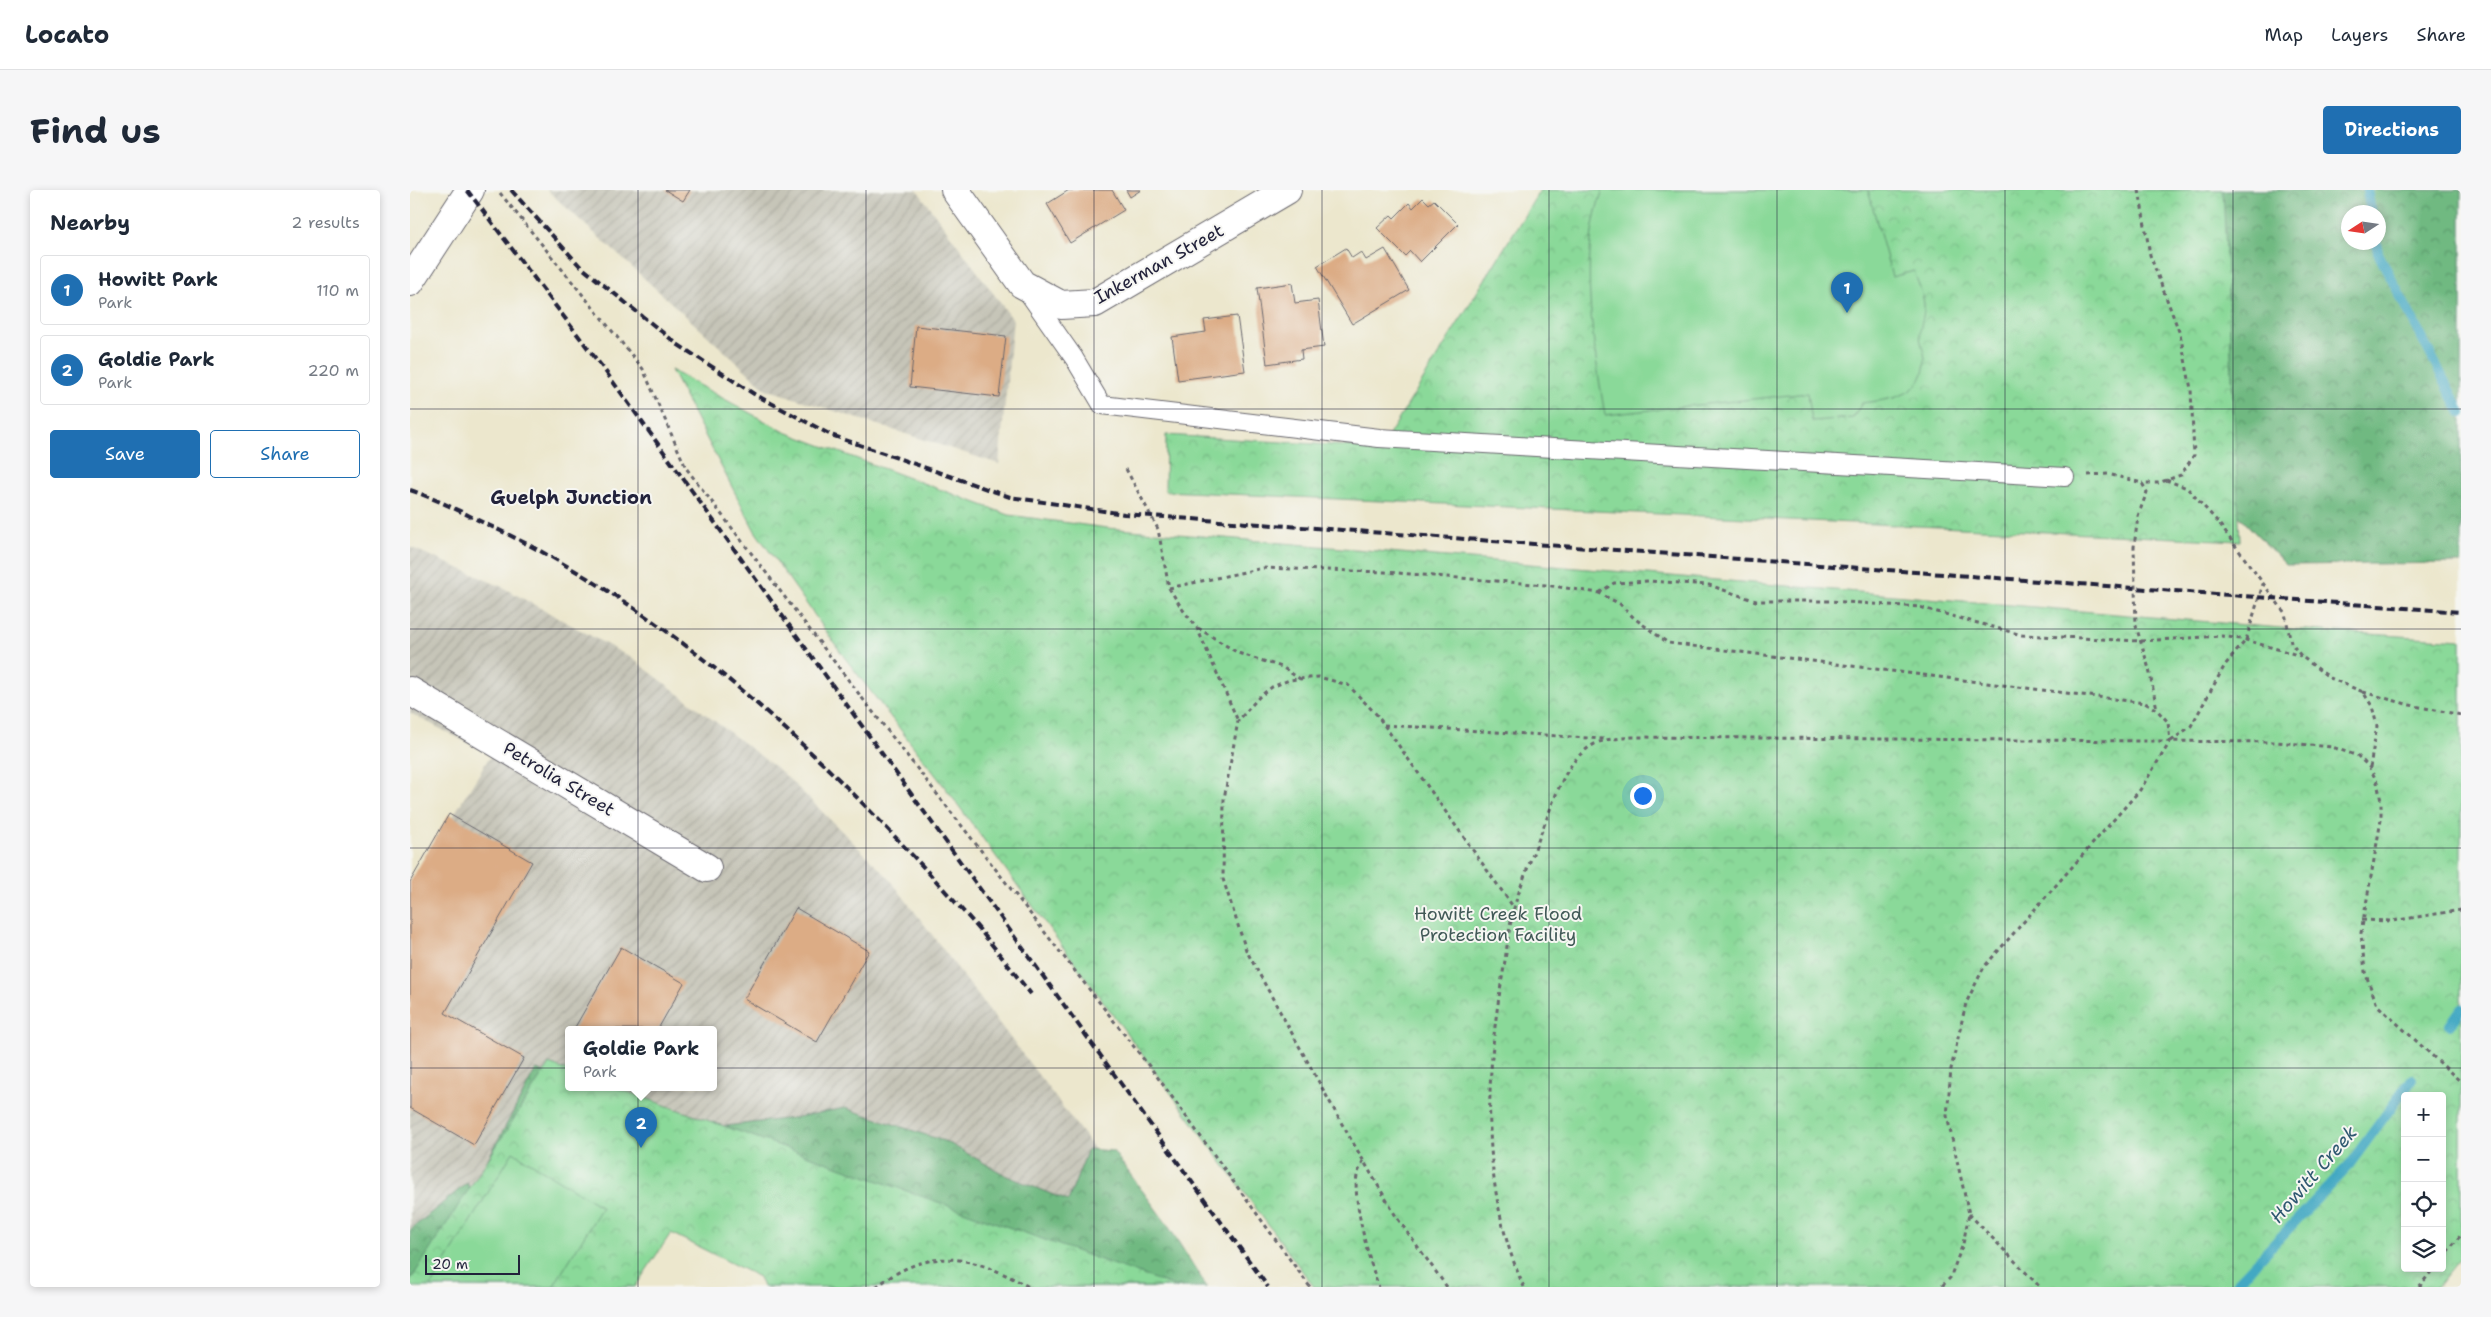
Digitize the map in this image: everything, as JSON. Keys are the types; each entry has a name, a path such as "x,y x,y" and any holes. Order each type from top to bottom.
{"street":[{"path":"410,282 470,190"},
{"name":"Inkerman Street","path":"955,190 1022,284 1061,305 1095,303 1287,190"},
{"name":"Petrolia Street","path":"410,691 707,868"}],"lane":[{"path":"1022,284 1074,358 1102,405 1379,438 2065,477"}],"path":[{"path":"498,190 643,369 686,468 865,702 1156,1075 1310,1287"},
{"path":"2065,477 2108,474 2142,483 2158,483 2182,475 2194,455 2191,388 2180,334 2150,255 2139,190"},
{"path":"1126,468 1158,529 1169,588 1182,610 1197,628 1238,720"},
{"path":"2166,480 2187,488 2217,521 2285,613 2291,643 2301,656 2330,678 2363,692 2461,715"},
{"path":"2142,483 2147,492 2138,516 2134,547 2136,626 2149,669 2157,710"},
{"path":"1169,588 1262,568 1385,572 1546,585 1599,593 1620,604 1634,618 1668,643 2145,704 2157,710 2168,722 2170,742"},
{"path":"1599,593 1614,584 1650,581 1709,585 1756,601 1830,601 1919,607 2022,635 2140,641 2206,636 2246,640 2301,656"},
{"path":"1941,1287 1950,1278 1963,1244 1969,1214 1947,1116 1951,1069 1966,1003 1984,967 2140,790 2170,742 2191,726 2225,665 2246,640 2263,583"},
{"path":"1197,628 1238,653 1282,666 1300,679"},
{"path":"1447,1287 1397,1218 1246,950 1223,879 1224,799 1238,720 1259,697 1272,687 1289,680 1319,678 1348,685 1384,725 1514,908"},
{"path":"2363,692 2372,706 2377,726 2370,768"},
{"path":"1384,725 1607,740 1642,737 2276,742 2332,747 2358,756 2370,768 2377,782 2381,801 2381,820 2361,933 2365,972 2377,1005 2461,1082"},
{"path":"1524,1287 1499,1213 1491,1126 1490,1070 1495,1016 1514,908 1534,851 1567,773 1578,758 1591,746 1607,740"},
{"path":"2362,920 2392,921 2461,910"},
{"path":"1364,1161 1357,1176 1359,1214 1372,1270 1380,1287"},
{"path":"1969,1214 2040,1287"},
{"path":"2446,1253 2461,1236"},
{"path":"876,1287 906,1267 926,1260 962,1259 988,1266 1029,1287"},
{"path":"2419,1287 2431,1272"}],"shaded area":[{"path":"547,190 917,190 1013,320 999,464 766,389"},
{"path":"410,547 500,586 633,659 783,773 889,878 1199,1287 1177,1287 625,1091 717,1091 717,1026 565,1026 565,1070 549,1064 410,1281 410,885 491,755 410,713"}],"green space":[{"path":"1540,190 2223,190 2240,541 1165,491 1166,435 1381,448"},
{"path":"1603,190 1868,190 1892,277 1914,271 1922,296 1924,308 1920,335 1925,358 1924,371 1919,381 1905,394 1884,400 1862,403 1853,418 1812,421 1808,393 1605,415 1596,361 1589,271 1595,215"},
{"path":"2160,190 2461,190 2461,563 2286,565 2213,489"},
{"name":"Howitt Creek Flood Protection Facility","path":"671,370 785,432 1009,515 1107,528 2292,629 2461,640 2461,1257 2437,1287 1314,1287 944,786 845,658 755,531"},
{"path":"549,1064 565,1070 565,1091 625,1091 1177,1287 763,1287 759,1277 671,1233 635,1287 410,1287 410,1281"},
{"path":"536,1069 565,1080 565,1091 574,1091 641,1136 793,1118 845,1108 947,1142 1007,1176 1068,1201 1088,1149 1113,1151 1167,1224 1207,1287 1068,1287 488,1159"},
{"path":"513,1152 602,1207 553,1287 430,1287"},
{"path":"467,1183 472,1192 441,1248 410,1281 410,1230"}],"building":[{"path":"665,190 690,190 683,201"},
{"path":"1069,190 1112,190 1124,210 1070,243 1047,204"},
{"path":"1126,190 1141,190 1130,197"},
{"path":"1423,198 1429,204 1434,200 1458,224 1420,262 1410,251 1405,256 1377,228 1391,215 1394,218 1409,203 1413,208"},
{"path":"1346,248 1352,258 1361,252 1366,260 1385,249 1409,290 1352,324 1317,266"},
{"path":"1292,283 1295,303 1318,300 1324,347 1301,350 1302,359 1267,364 1257,288"},
{"path":"1237,316 1245,371 1178,380 1172,337 1206,332 1204,320"},
{"path":"916,326 1006,336 999,397 910,387"},
{"path":"449,814 532,862 445,1013 524,1058 474,1145 410,1108 410,882"},
{"path":"796,908 869,951 817,1042 744,999"},
{"path":"621,947 684,983 660,1026 576,1026"}],"waterway":[{"name":"Howitt Creek","path":"2367,190 2370,205"},
{"name":"Howitt Creek","path":"2377,250 2461,413"},
{"name":"Howitt Creek","path":"2450,1025 2461,1009"},
{"name":"Howitt Creek","path":"2233,1287 2349,1165 2412,1079"}],"railway":[{"path":"467,190 603,368 1268,1287"},
{"path":"511,190 580,266 677,344 754,394 831,435 1010,497 1124,514 2461,612"},
{"path":"410,490 457,510 554,558 620,599 683,644 744,692 858,798 973,922 1031,994"}],"place":[{"name":"Howitt Park","path":"1847,313"},
{"name":"Goldie Park","path":"641,1148"}],"district":[{"name":"Guelph Junction","path":"571,497"}]}
